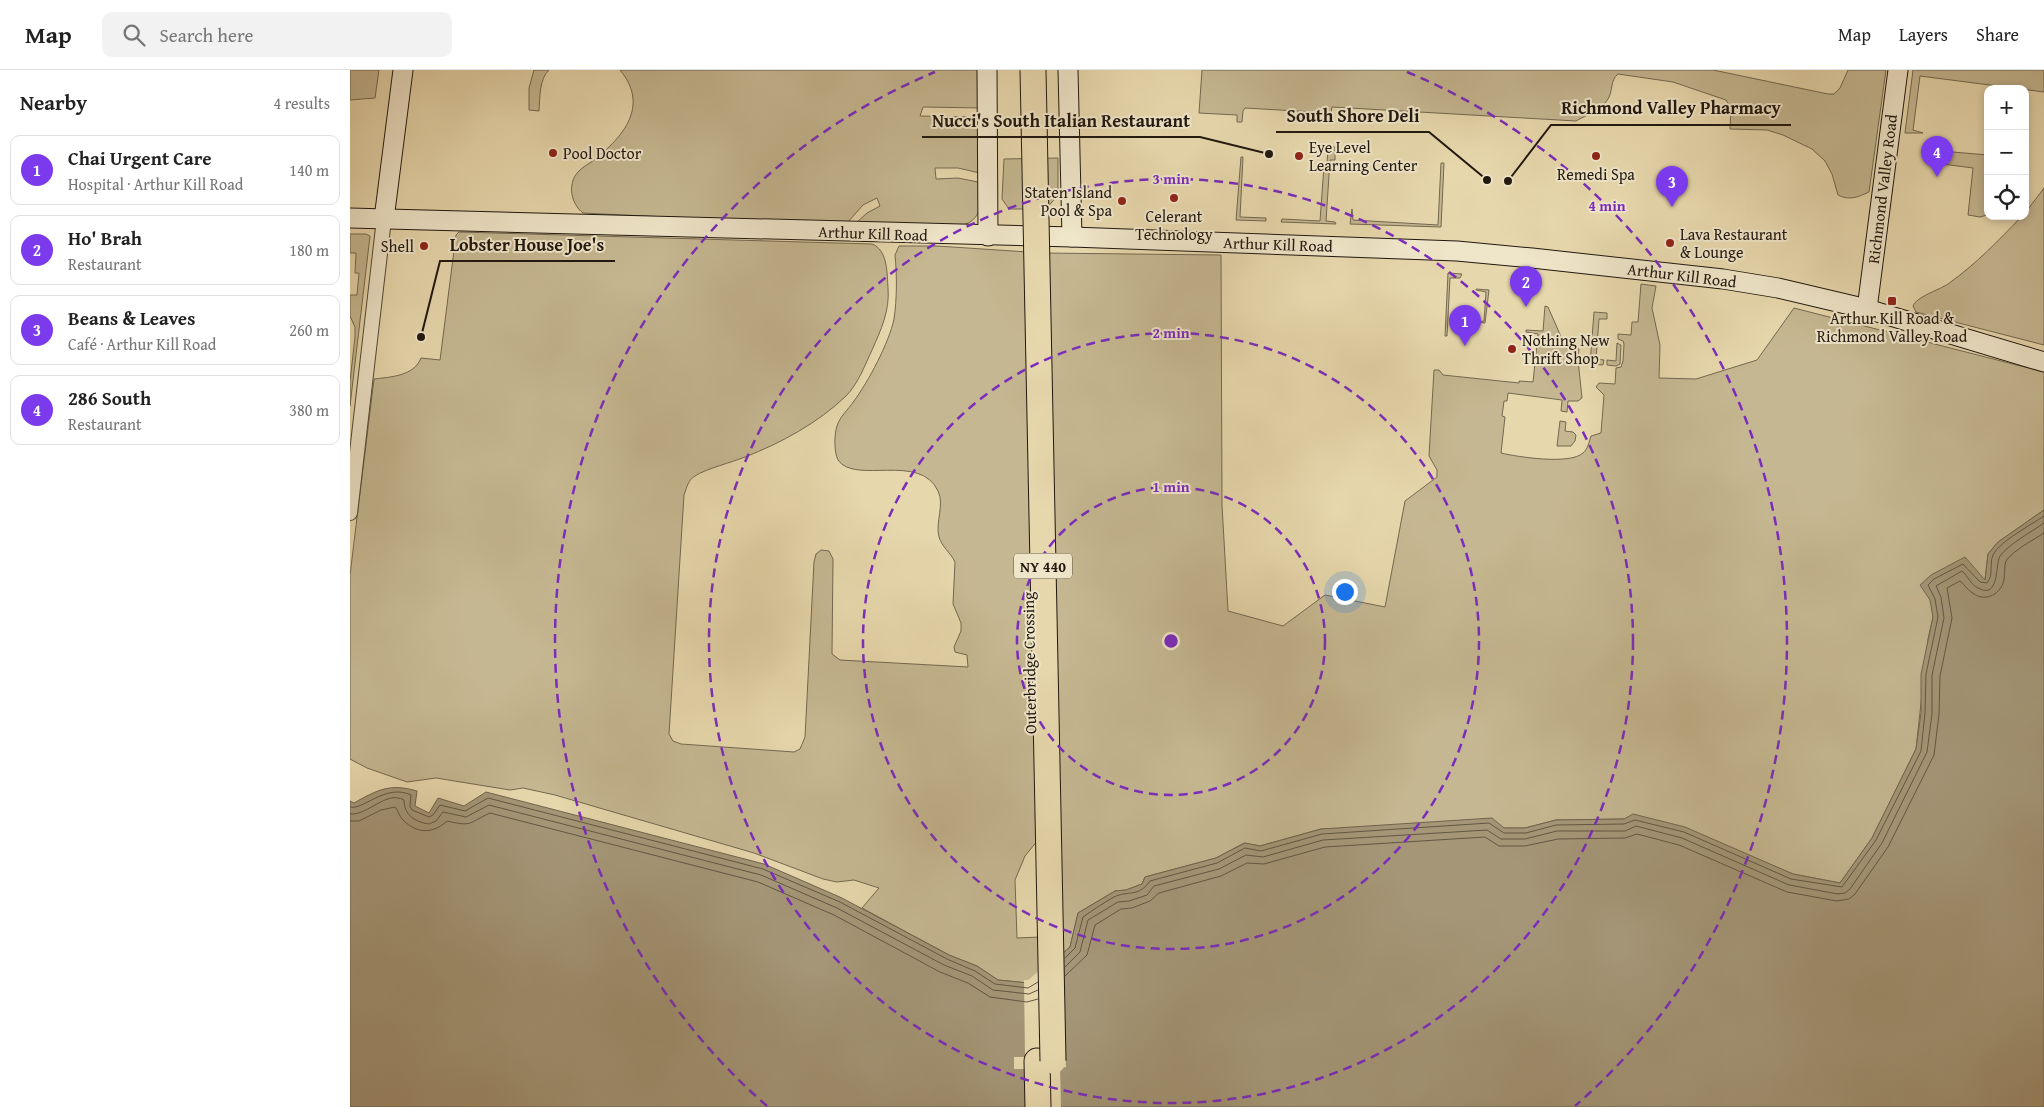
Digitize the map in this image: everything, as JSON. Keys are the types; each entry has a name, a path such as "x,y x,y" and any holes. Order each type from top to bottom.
{"highway":[{"name":"Outerbridge Crossing","path":"1017,70 1038,1107"},
{"name":"Outerbridge Crossing","path":"1033,70 1054,1107"}],"street":[{"path":"350,513 403,70"},
{"path":"987,70 988,236"},
{"path":"1068,70 1072,238"},
{"name":"Richmond Valley Road","path":"1867,308 1898,70"},
{"name":"Arthur Kill Road","path":"350,218 1414,249 1532,258 1723,279 1778,288 1867,308 2044,362"}],"shaded area":[{"path":"350,70 379,70 375,98 350,100"},
{"path":"534,70 549,70 543,78 539,111 529,110 529,88"},
{"path":"620,70 982,70 983,108 923,107 920,116 983,117 984,174 958,168 935,168 936,179 958,178 983,183 982,199 978,212 970,222 954,226 857,222 867,213 880,206 877,198 863,205 848,222 583,213 573,199 572,182 580,170 615,141 629,120 633,108 633,96 629,83"},
{"path":"1202,70 1713,70 1834,94 1840,88 1848,70 1886,70 1869,192 1850,198 1838,195 1832,174 1825,161 1812,149 1783,135 1767,130 1730,129 1731,108 1726,100 1673,82 1618,74 1615,76 1610,96 1605,103 1576,121 1332,107 1331,113 1245,108 1242,122 1237,122 1237,115 1199,113"},
{"path":"1913,70 2044,70 2044,92 2029,90 2029,85 1990,85 1920,76 1913,130 1923,133 1905,133"},
{"path":"1937,140 1942,140 1941,151 1984,155 1984,216 1968,215 1973,168 1927,162 1928,149 1935,150"},
{"path":"1328,146 1335,147 1335,160 1330,160 1326,221 1335,222 1336,224 1281,222 1282,219 1320,221 1324,166 1327,165"},
{"path":"1241,157 1243,157 1240,217 1266,218 1266,221 1236,220"},
{"path":"1058,158 1058,195 1046,209 1009,209 1002,199 1004,159"},
{"path":"1441,163 1444,163 1441,227 1350,224 1352,209 1353,220 1438,225"},
{"path":"2044,188 2044,345 1916,312 1913,306 1918,300 1948,284 1958,276 2018,220 2029,220 2029,208"},
{"path":"459,232 872,244 881,251 884,257 887,270 888,304 884,320 858,380 846,396 823,415 785,439 740,459 700,473 688,484 684,495 669,734 673,741 681,744 794,752 800,749 805,737 814,562 816,554 821,550 829,551 833,559 832,654 840,660 968,667 967,655 955,652 954,647 961,631 961,623 953,604 955,562 939,537 938,525 941,502 938,491 929,479 917,473 858,470 846,467 838,460 836,453 835,434 838,422 860,393 883,350 891,329 894,319 896,295 895,255 899,246 937,246 1043,253 1221,255 1222,505 1228,611 1283,626 1325,595 1385,607 1405,501 1437,477 1437,470 1429,456 1434,370 1439,370 1443,375 1519,383 1519,381 1533,382 1538,334 1526,332 1526,330 1543,331 1545,306 1548,307 1566,348 1579,349 1578,360 1582,398 1578,401 1568,401 1567,412 1561,411 1562,400 1508,393 1507,401 1504,401 1502,416 1505,417 1501,453 1531,458 1567,459 1583,453 1591,436 1601,433 1604,395 1596,387 1599,383 1615,384 1616,368 1621,367 1623,361 1624,344 1623,341 1618,339 1618,334 1631,335 1632,322 1638,322 1641,284 1656,286 1652,308 1660,345 1659,378 1696,379 1757,360 1794,308 2044,372 2044,510 1998,542 1988,554 1985,580 1931,600 1933,617 1928,639 1916,749 1872,838 1840,883 1793,874 1744,854 1624,819 1556,820 1525,828 1321,829 1260,846 1244,843 1216,858 1145,877 1142,884 1126,890 1115,891 1078,913 1070,947 1028,983 998,980 977,966 949,955 862,908 879,888 854,880 837,882 823,879 754,853 555,795 523,788 510,790 436,778 407,782 367,768 350,759 350,575 374,379 408,372 418,364 421,358 440,360 456,235","holes":["1038,840 1040,937 1017,938 1015,880 1025,856"]},
{"path":"350,234 366,234 370,236 350,406 350,381 355,327 350,316 350,295 357,295 359,273 355,273 356,253 350,253"},
{"path":"1448,273 1462,274 1460,278 1450,278 1447,336 1445,336"},
{"path":"1476,289 1489,290 1485,323 1475,322 1484,321 1486,292"},
{"path":"1594,312 1607,313 1607,319 1599,319 1596,359 1604,360 1603,365 1590,364"},
{"path":"1617,343 1621,345 1620,364 1616,366 1607,365 1607,360 1616,361"},
{"path":"1560,421 1566,422 1565,431 1573,432 1576,435 1575,441 1571,446 1557,446"}],"water":[{"path":"2044,510 2044,1107 350,1107 350,801 354,803 377,791 399,788 417,791 415,806 429,813 438,798 464,806 486,792 764,864 842,898 949,955 977,966 998,980 1028,983 1070,947 1078,913 1115,891 1126,890 1142,884 1145,877 1216,858 1245,843 1260,846 1321,829 1492,818 1504,828 1525,828 1556,820 1624,819 1633,814 1685,827 1793,874 1840,883 1872,838 1916,749 1921,713 1921,674 1933,617 1930,600 1920,585 1931,575 1965,557 1985,580 1988,554 1998,542"}],"pier":[{"path":"1058,955 1066,1067 1060,1068 1061,1107 1026,1107 1025,1069 1014,1069 1014,1057 1025,1057 1024,980 1028,980"}],"place":[{"name":"Pool Doctor","path":"553,153"},
{"name":"Nucci's South Italian Restaurant","path":"1269,154"},
{"name":"Eye Level Learning Center","path":"1299,156"},
{"name":"Remedi Spa","path":"1596,156"},
{"name":"286 South","path":"1937,177"},
{"name":"South Shore Deli","path":"1487,180"},
{"name":"Richmond Valley Pharmacy","path":"1508,181"},
{"name":"Celerant Technology","path":"1174,198"},
{"name":"Staten Island Pool & Spa","path":"1122,201"},
{"name":"Beans & Leaves","path":"1672,207"},
{"name":"Lava Restaurant & Lounge","path":"1670,243"},
{"name":"Shell","path":"424,246"},
{"name":"Arthur Kill Road & Richmond Valley Road","path":"1892,301"},
{"name":"Ho' Brah","path":"1526,307"},
{"name":"Lobster House Joe's","path":"421,337"},
{"name":"Chai Urgent Care","path":"1465,346"},
{"name":"Nothing New Thrift Shop","path":"1512,349"}]}
